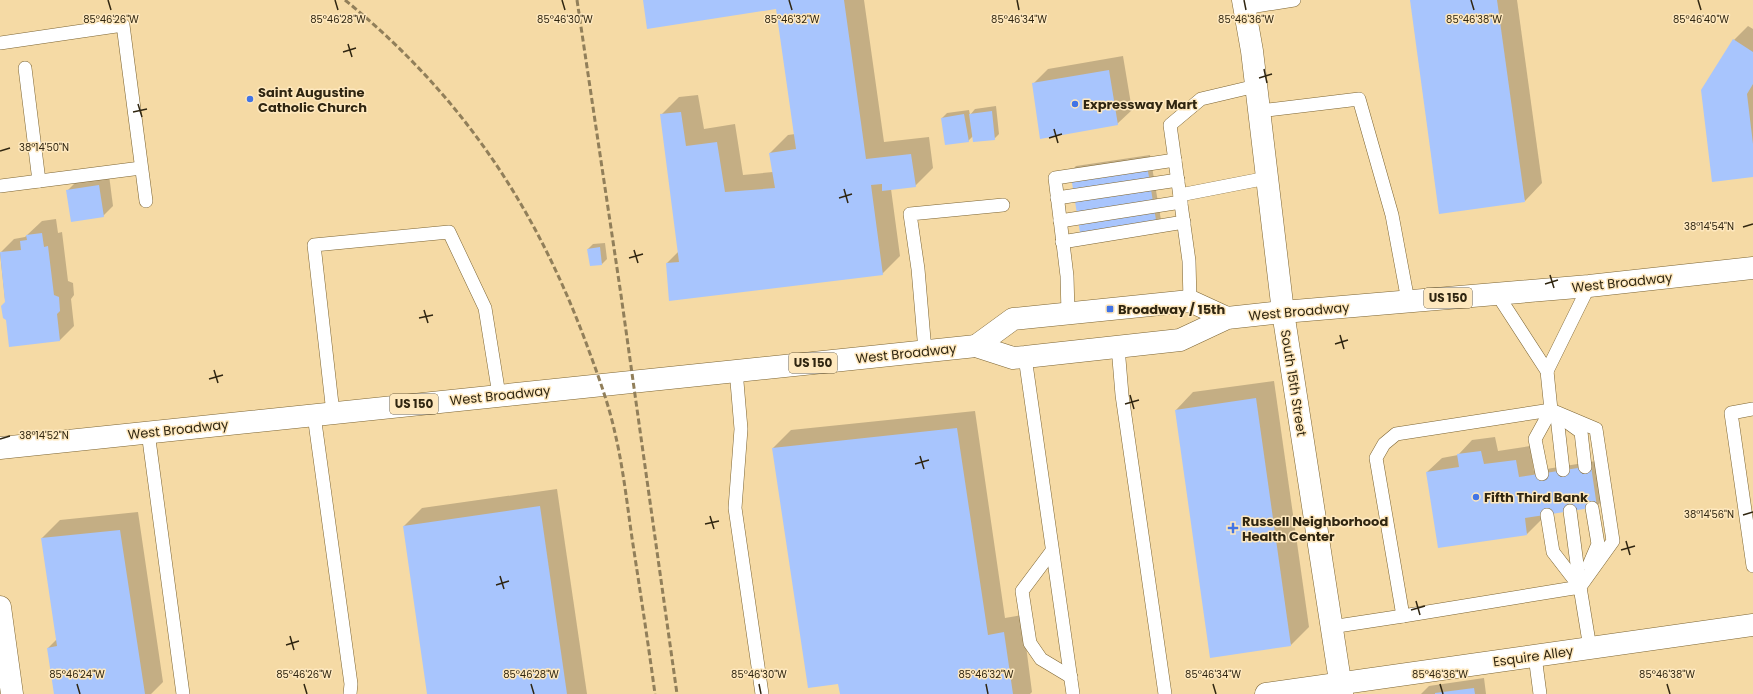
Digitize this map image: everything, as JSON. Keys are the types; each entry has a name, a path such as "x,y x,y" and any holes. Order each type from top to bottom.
{"main road":[{"name":"South 15th Street","path":"1244,4 1256,86 1282,312 1341,689"},
{"name":"West Broadway","path":"0,448 976,346 1013,358 1025,357 1180,340 1227,318 1589,286 1753,268"},
{"path":"976,346 1013,319 1190,301 1227,318"},
{"path":"0,606 12,694"},
{"name":"Esquire Alley","path":"1266,694 1341,689 1535,656 1753,625"}],"lane":[{"path":"1244,4 1294,0"},
{"path":"0,43 123,25 146,202"},
{"path":"25,68 39,181"},
{"path":"1190,301 1189,261 1170,126 1201,99 1256,86"},
{"path":"1258,111 1359,99 1392,215 1408,301"},
{"path":"1068,313 1066,276 1055,178 1175,160"},
{"path":"0,186 141,168"},
{"path":"1060,221 1181,198 1267,178"},
{"path":"1057,198 1178,180"},
{"path":"925,351 918,270 910,214 1003,205"},
{"path":"1062,242 1184,222"},
{"path":"350,694 351,684 323,414 314,245 449,232 485,308 499,395"},
{"path":"1547,371 1589,286"},
{"path":"1497,294 1547,371 1551,410 1535,439 1542,474"},
{"path":"1118,347 1122,395 1165,694"},
{"path":"1025,357 1073,694"},
{"path":"736,370 741,430 735,508 762,694"},
{"path":"1551,410 1581,432 1585,467"},
{"path":"1551,410 1557,417 1563,470"},
{"path":"1331,627 1403,616 1580,588 1612,542 1596,429 1551,410 1396,434 1384,444 1376,458 1403,616"},
{"path":"1753,410 1731,412 1753,566"},
{"path":"148,432 183,694"},
{"path":"1580,588 1598,544 1592,508"},
{"path":"1570,511 1580,588 1590,648"},
{"path":"1547,515 1553,552 1580,588"},
{"path":"1052,551 1022,592 1030,643 1041,659 1071,677"},
{"path":"1535,656 1540,694"}],"building":[{"path":"643,0 844,0 866,159 911,154 916,187 882,191 882,184 871,185 883,275 669,301 666,263 679,262 660,114 681,112 686,146 717,142 725,192 775,188 769,153 796,149 776,9 647,29"},
{"path":"1410,0 1497,0 1525,202 1439,214"},
{"path":"1733,39 1753,52 1753,84 1747,94 1753,144 1753,177 1712,182 1701,90"},
{"name":"Expressway Mart","path":"1109,70 1118,125 1040,139 1032,83"},
{"path":"992,111 995,140 973,142 969,114"},
{"path":"964,114 969,142 945,145 941,118"},
{"path":"1146,159 1157,226 1081,239 1070,170"},
{"path":"99,185 104,217 71,222 66,190"},
{"path":"42,233 44,247 48,246 54,295 59,297 60,311 57,314 60,341 9,347 6,320 3,318 1,306 5,302 0,252 21,250 20,241 27,240 26,235"},
{"path":"600,247 602,265 590,266 587,249"},
{"name":"Russell Neighborhood Health Center","path":"1256,398 1291,646 1210,658 1175,410"},
{"path":"957,428 988,635 1004,632 1013,694 840,694 838,684 808,688 772,448"},
{"name":"Fifth Third Bank","path":"1481,451 1484,464 1516,460 1519,477 1591,466 1597,507 1525,518 1527,535 1438,548 1426,472 1459,467 1457,454"},
{"path":"540,506 567,694 427,694 403,526"},
{"path":"120,530 145,694 54,694 47,648 57,646 41,538"},
{"path":"1474,688 1475,694 1435,694 1435,693"}],"railway":[{"path":"345,0 386,36 423,73 457,112 488,153 516,196 542,242 564,290 585,340 609,409 615,433 625,485 655,694"},
{"path":"577,0 621,295 677,694"}],"place":[{"name":"Saint Augustine Catholic Church","path":"250,99"},
{"name":"Expressway Mart","path":"1075,104"},
{"name":"Broadway / 15th","path":"1110,309"},
{"name":"Fifth Third Bank","path":"1476,497"},
{"name":"Russell Neighborhood Health Center","path":"1233,528"}]}
